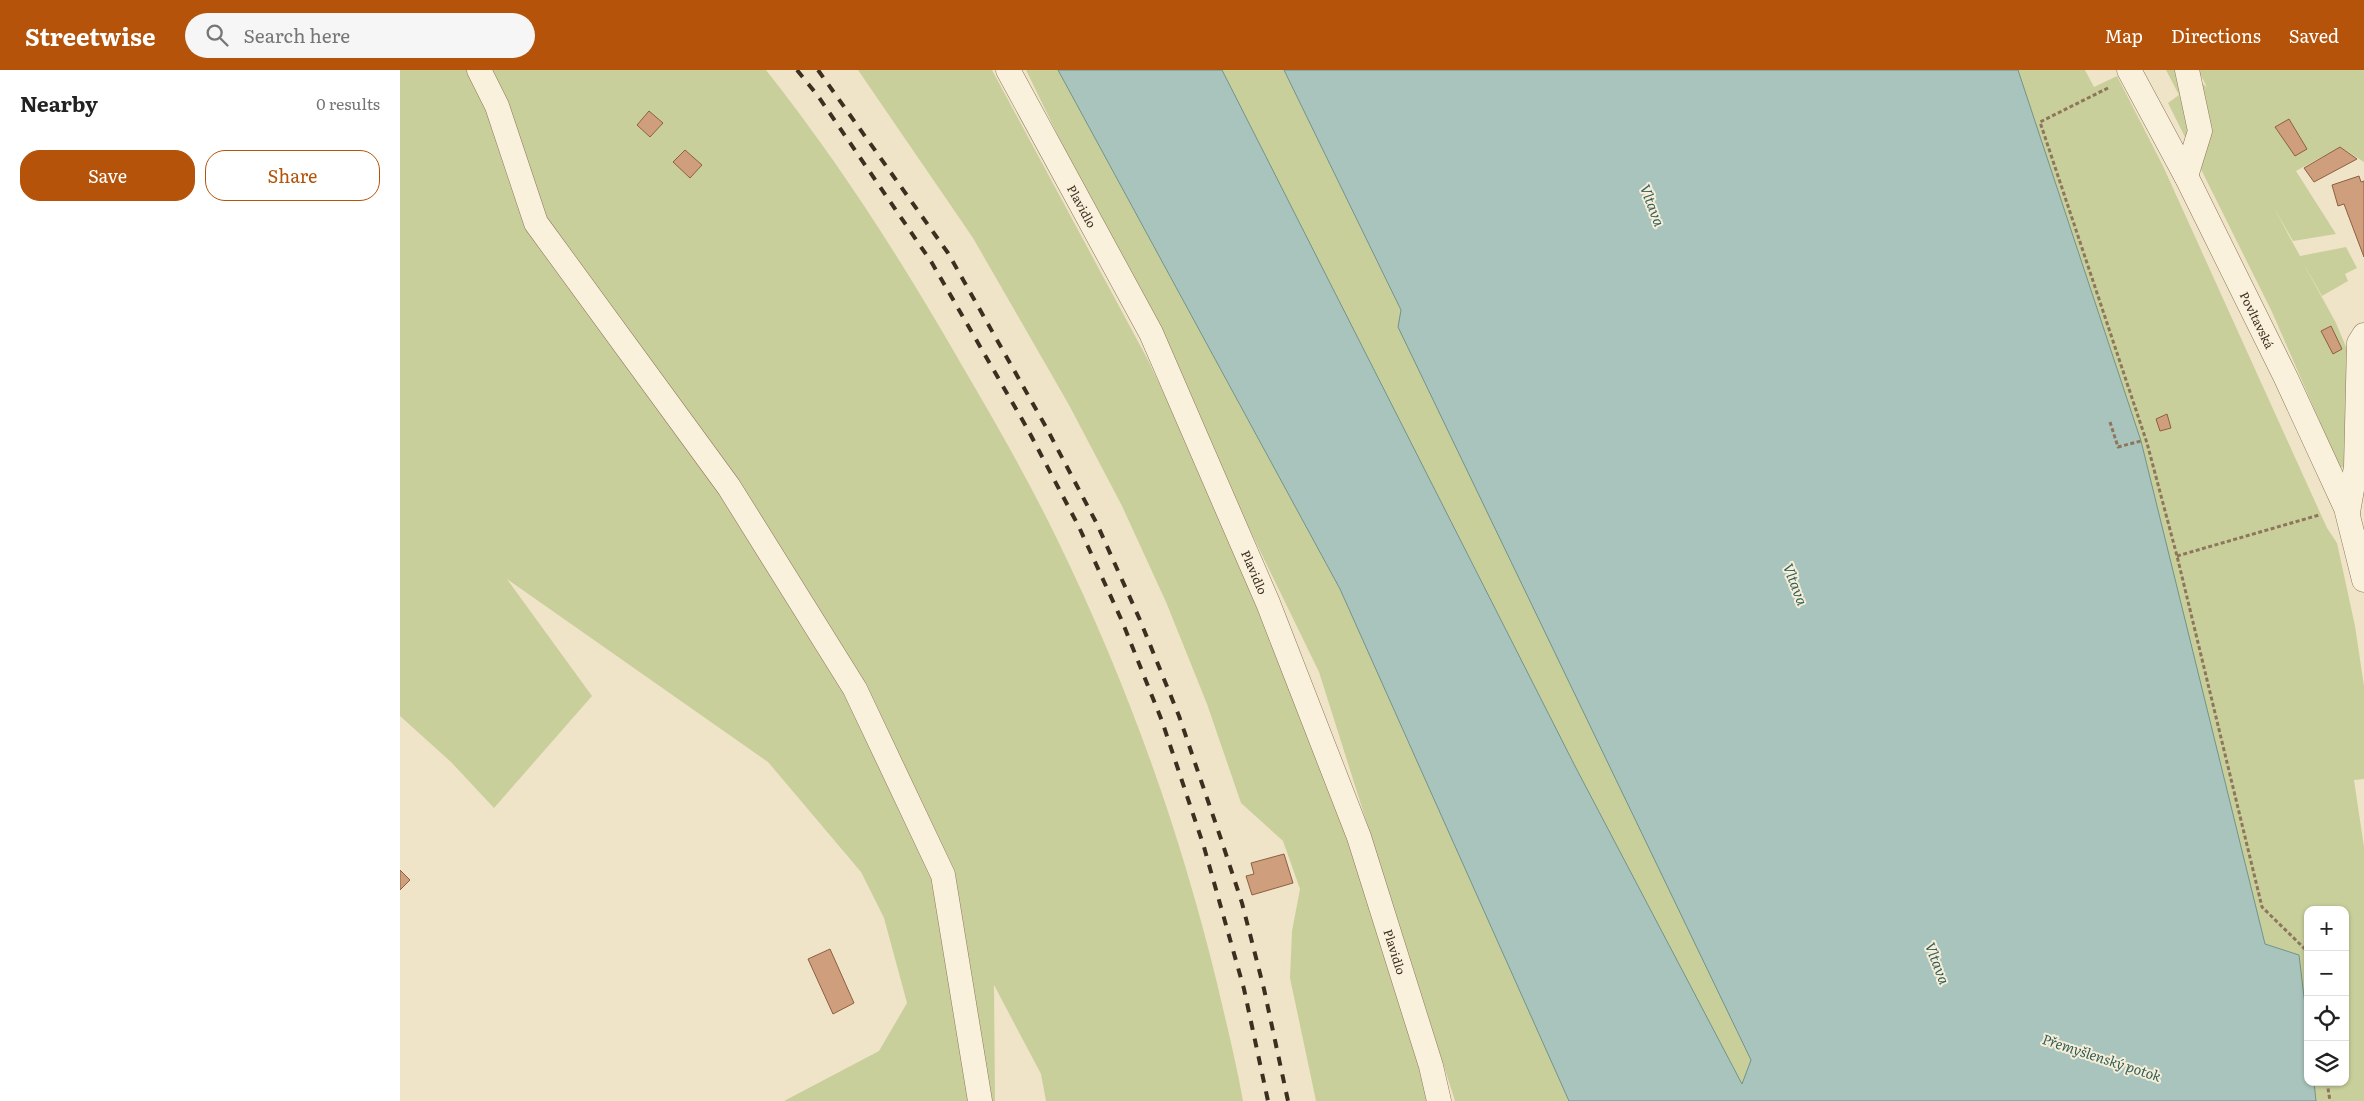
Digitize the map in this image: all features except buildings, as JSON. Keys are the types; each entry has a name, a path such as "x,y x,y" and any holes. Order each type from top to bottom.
{"street":[{"path":"479,70 497,106 536,223 729,487 856,689 943,875 980,1101"},
{"name":"Plavidlo","path":"1008,70 1151,333 1268,603 1359,838 1432,1066 1439,1101"},
{"path":"2186,70 2200,131 2186,176"},
{"name":"Povltavská","path":"2130,73 2186,176 2286,378 2347,510 2364,580"},
{"path":"2347,510 2356,467 2359,344 2364,335"}],"path":[{"path":"2130,73 2040,122 2147,443 2177,556 2262,907 2306,951"},
{"path":"2110,422 2118,447 2141,441"},
{"path":"2177,556 2347,510"},
{"path":"2328,1086 2330,1101"}],"green space":[{"path":"400,70 766,70 844,176 938,324 1023,472 1082,592 1128,701 1168,812 1186,869 1217,983 1243,1101 1046,1101 1041,1074 994,985 995,1101 784,1101 879,1051 907,1003 884,918 861,872 768,762 507,579 592,696 494,808 451,762 400,716"},
{"path":"858,70 992,70 1148,360 1249,576 1339,808 1419,1052 1429,1101 1316,1101 1290,978 1292,931 1300,889 1283,841 1241,803 1207,704 1166,602 1122,506 1069,405 973,238"},
{"path":"1026,70 1058,70 1340,589 1569,1101 1455,1101 1319,672"},
{"path":"1222,70 1284,70 1401,310 1751,1060 1742,1085 1576,768"},
{"path":"2018,70 2085,70 2094,87 2117,76 2163,166 2327,528 2337,543 2355,626 2364,686 2364,779 2354,780 2364,847 2364,1101 2316,1101 2314,1086 2349,1086 2349,906 2304,906 2304,997 2299,955 2265,944 2141,441"},
{"path":"2166,70 2186,70 2207,87 2198,70 2364,70 2364,162 2340,147 2296,171 2336,234 2293,241 2274,208 2300,256 2346,247 2357,268 2345,274 2348,281 2322,296 2301,259 2336,323 2349,354 2348,465 2340,468 2272,312 2168,103 2179,95"}],"water":[{"path":"1058,70 1222,70 1576,768 1742,1084 1751,1060 1398,327 1401,310 1284,70 2018,70 2141,441 2265,944 2299,955 2304,997 2304,1086 2314,1086 2316,1101 1569,1101 1340,589"}],"railway":[{"path":"797,70 818,96 932,263 1027,428 1079,527 1122,621 1162,721 1204,847 1244,989 1268,1101"},
{"path":"818,70 948,253 1046,427 1097,524 1140,620 1179,716 1222,842 1242,903 1264,989 1288,1101"}],"water label":[{"name":"Vltava","path":"1653,205"},
{"name":"Vltava","path":"1796,584"},
{"name":"Vltava","path":"1938,963"},
{"name":"Přemyšlenský potok","path":"2102,1057"}]}
